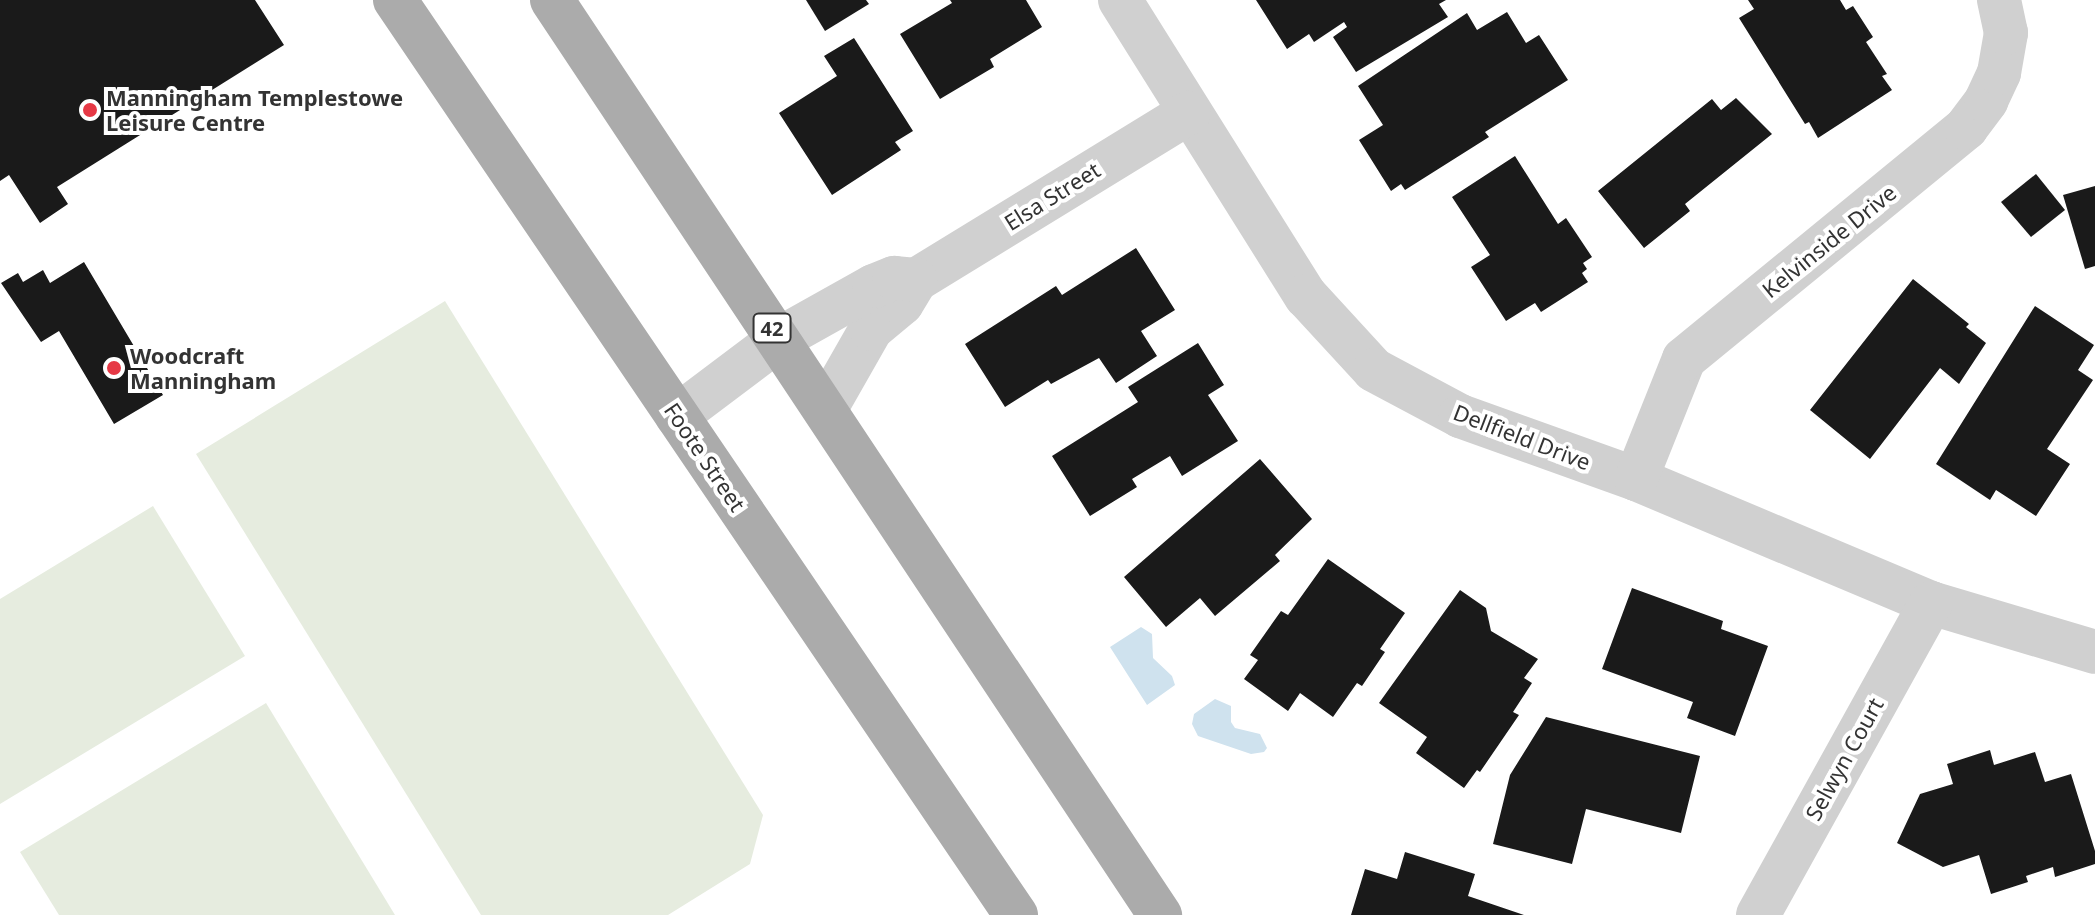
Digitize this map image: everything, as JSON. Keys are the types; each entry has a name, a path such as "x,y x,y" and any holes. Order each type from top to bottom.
{"main road":[{"name":"Foote Street","path":"395,0 1016,915"},
{"name":"42","path":"552,0 826,408 1141,908"}],"street":[{"name":"Dellfield Drive","path":"1120,0 1306,296 1374,370 1460,416 1636,479 1931,603 2095,652"},
{"name":"Kelvinside Drive","path":"1636,479 1684,359 1966,128 1986,101 1999,73 2006,33 1999,0"},
{"name":"Elsa Street","path":"826,408 871,329 902,303 916,280 1189,113"},
{"name":"Elsa Street","path":"677,416 779,339 874,286 894,278 916,280"},
{"name":"Selwyn Court","path":"1758,915 1931,603"}],"shaded area":[{"path":"445,301 763,815 750,864 668,915 481,915 196,454"},
{"path":"153,506 245,656 0,804 0,599"},
{"path":"266,703 395,915 59,915 20,852"}],"water":[{"path":"1141,627 1152,634 1153,658 1172,676 1175,685 1147,705 1110,647"},
{"path":"1215,699 1231,706 1231,722 1235,728 1260,734 1267,748 1264,752 1251,754 1198,736 1192,724 1194,714"}],"building":[{"name":"Manningham Templestowe Leisure Centre","path":"0,0 255,0 284,45 57,187 68,204 40,223 9,175 0,181"},
{"path":"806,0 866,0 869,4 825,31"},
{"path":"950,0 1026,0 1042,27 990,59 994,67 940,99 900,34 952,3"},
{"path":"1256,0 1446,0 1439,4 1448,17 1356,72 1333,37 1347,27 1344,22 1314,42 1309,34 1287,49"},
{"path":"1748,0 1840,0 1846,10 1853,6 1873,37 1866,42 1887,74 1882,76 1892,90 1818,138 1809,122 1805,124 1739,18 1754,9"},
{"path":"1507,12 1526,43 1539,35 1568,80 1485,132 1489,137 1405,190 1401,184 1391,191 1359,140 1383,125 1358,86 1467,13 1477,30"},
{"path":"854,38 913,131 895,142 901,150 832,195 779,113 837,76 824,56"},
{"path":"1736,98 1772,134 1685,204 1690,211 1644,248 1598,191 1712,99 1721,110"},
{"path":"1515,156 1558,224 1566,218 1592,257 1583,263 1587,269 1582,273 1588,282 1541,312 1535,303 1506,321 1471,267 1490,255 1452,197"},
{"path":"2036,174 2065,210 2031,237 2001,202"},
{"path":"2095,186 2095,266 2085,269 2063,195"},
{"path":"1136,248 1175,310 1141,331 1157,356 1116,383 1099,358 1051,384 1048,380 1005,407 965,344 1056,286 1062,295"},
{"name":"Woodcraft Manningham","path":"84,262 163,395 114,424 59,331 41,342 1,283 18,273 23,282 43,270 50,283"},
{"path":"1913,279 1969,324 1966,327 1986,343 1959,384 1940,368 1870,459 1810,410"},
{"path":"2035,306 2094,345 2078,370 2093,380 2047,449 2070,464 2036,516 1996,490 1990,500 1936,464"},
{"path":"1198,343 1224,385 1208,395 1238,441 1182,476 1170,456 1132,479 1137,487 1090,516 1052,456 1138,402 1128,387"},
{"path":"1260,459 1312,519 1275,555 1280,561 1215,616 1200,598 1166,627 1124,577"},
{"path":"1328,559 1405,613 1380,649 1385,652 1362,686 1357,683 1333,717 1300,693 1288,711 1244,679 1258,660 1250,655 1281,611 1288,615"},
{"path":"1632,588 1723,621 1721,629 1768,646 1735,736 1687,718 1693,702 1602,669"},
{"path":"1460,590 1486,608 1491,631 1538,659 1524,678 1532,683 1513,712 1519,715 1480,772 1477,770 1464,788 1416,753 1427,737 1379,703"},
{"path":"1546,717 1700,756 1681,833 1586,809 1572,864 1493,844 1510,775"},
{"path":"1990,750 1994,765 2035,752 2045,782 2071,774 2095,851 2095,864 2055,877 2053,867 2026,876 2028,882 1991,894 1979,855 1943,867 1897,843 1920,794 1953,784 1947,764"},
{"path":"1405,852 1475,874 1468,896 1524,915 1351,915 1365,869 1397,879"}],"place":[{"name":"Manningham Templestowe Leisure Centre","path":"90,110"},
{"name":"Woodcraft Manningham","path":"114,368"}]}
